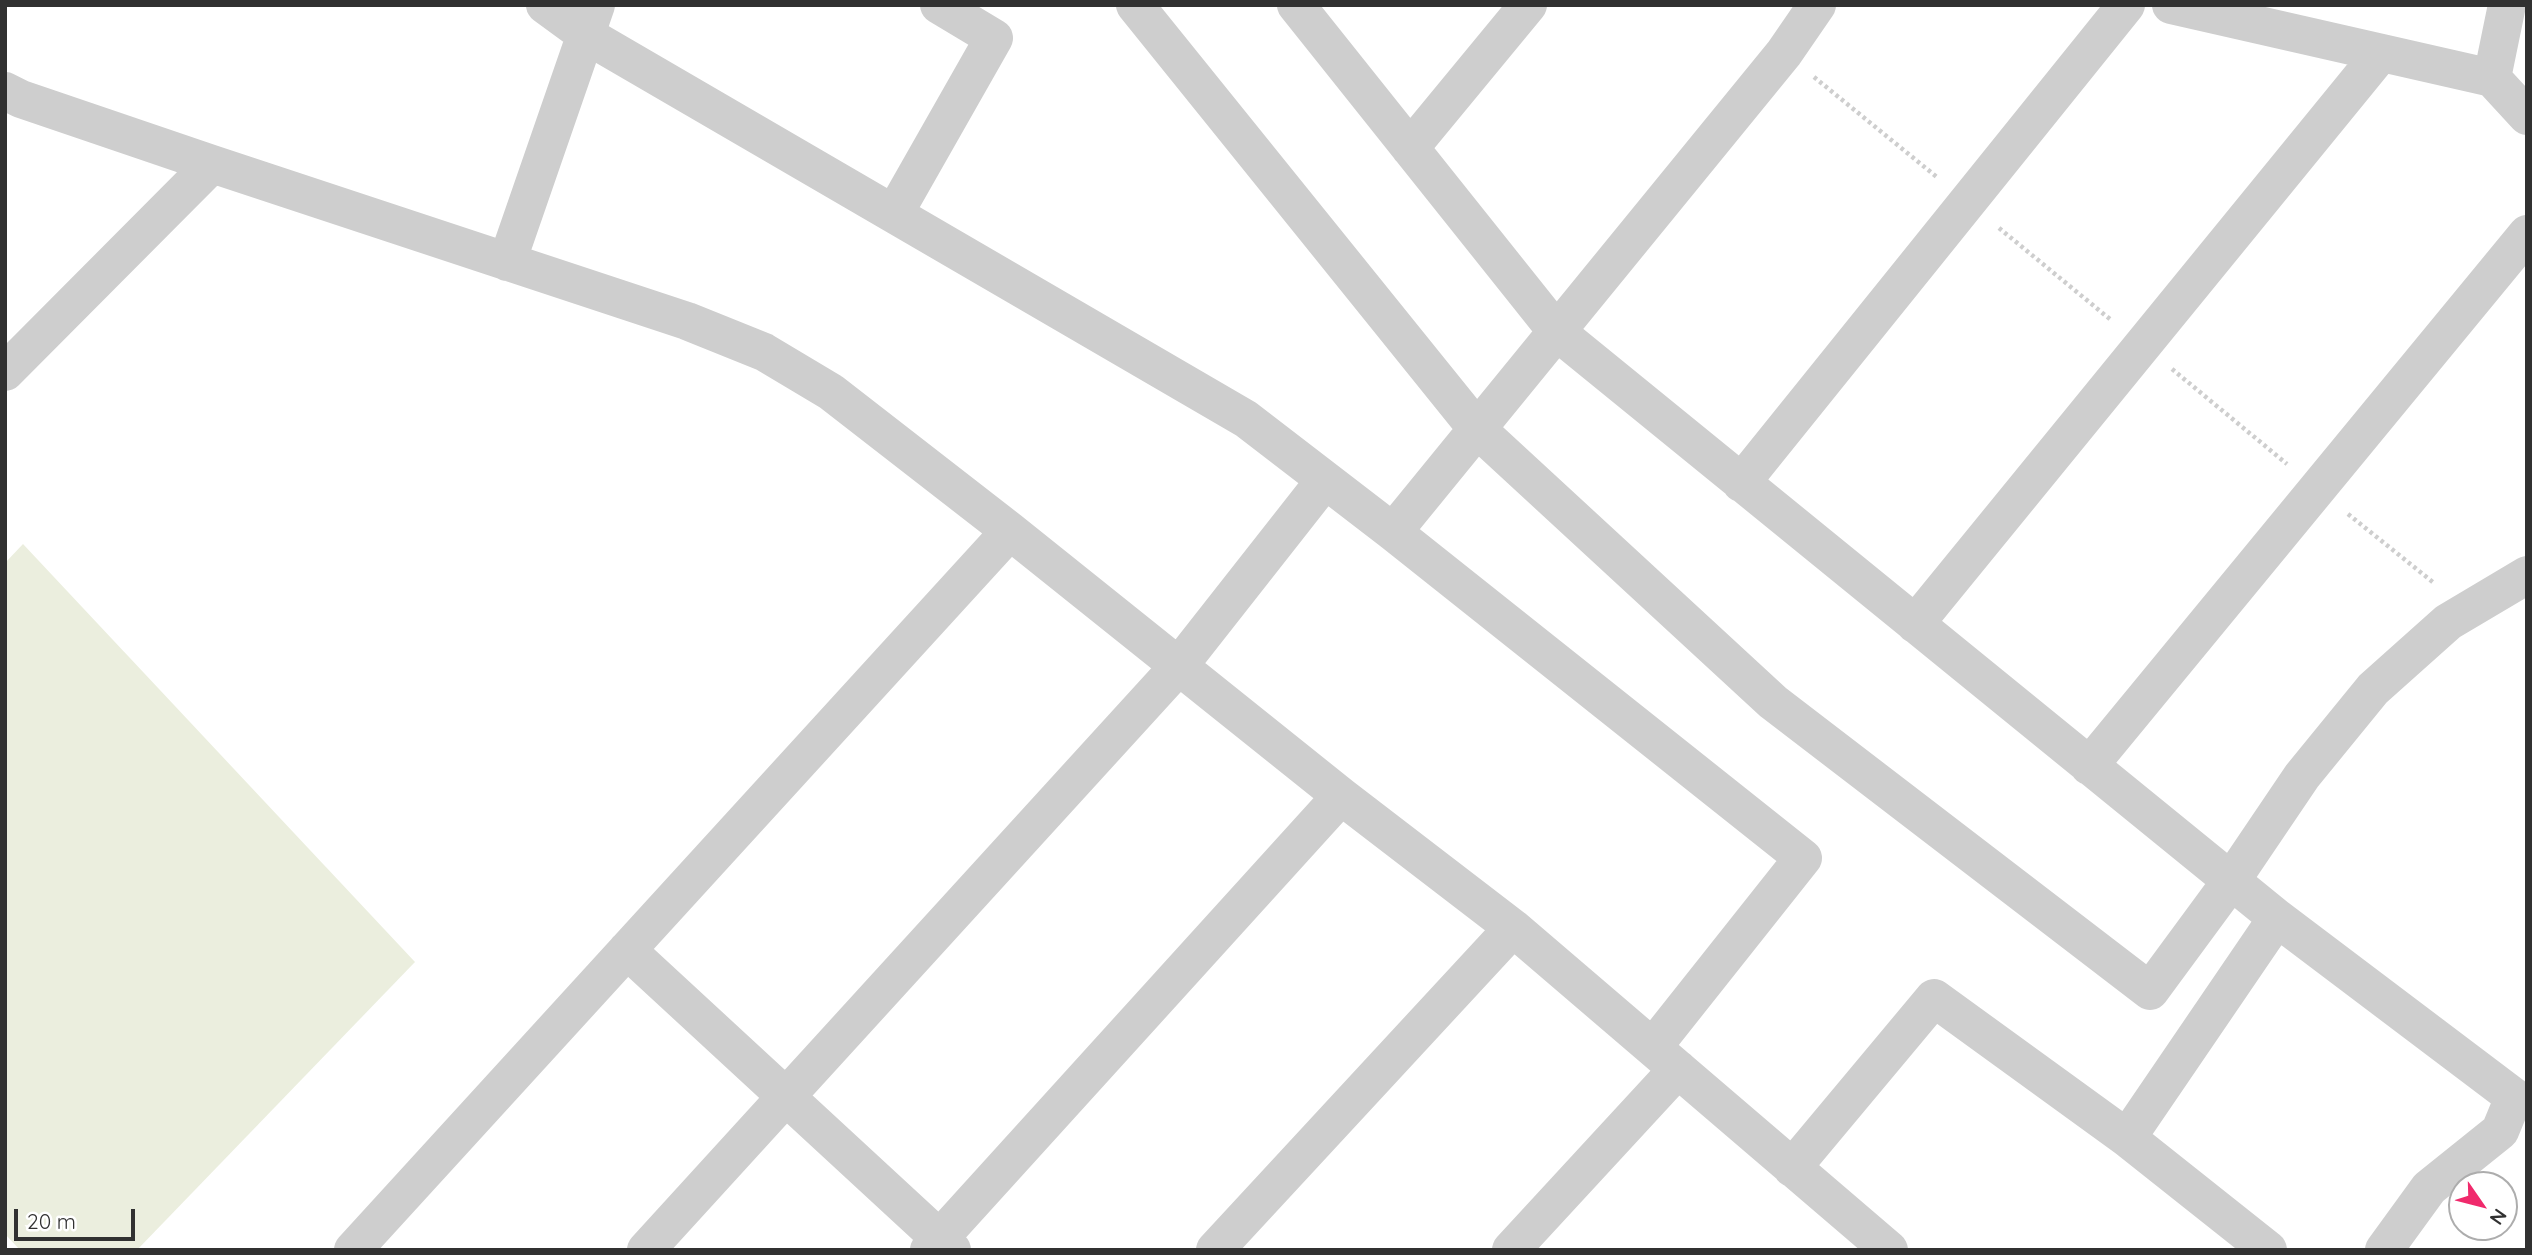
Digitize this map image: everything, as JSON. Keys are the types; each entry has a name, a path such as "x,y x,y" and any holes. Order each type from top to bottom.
{"street":[{"path":"545,5 591,20 894,214 1246,419 1393,532 1803,858 1665,1058 1518,1247"},
{"path":"894,214 995,38 939,5"},
{"path":"1135,5 1478,429 1773,702 2150,991 2231,881 2302,776 2373,690 2448,622 2527,576"},
{"path":"1296,5 1557,332 2277,918 2514,1097 2500,1130 2429,1188 2384,1250"},
{"path":"1410,148 1528,5"},
{"path":"1393,532 1784,52 1817,5"},
{"path":"1741,483 2126,5"},
{"path":"2171,5 2492,78 2527,116"},
{"path":"2492,78 2507,5"},
{"path":"507,262 591,20"},
{"path":"1915,625 2381,53"},
{"path":"5,91 21,99 212,164 687,321 764,352 831,392 1010,531 1341,796 1513,928 1889,1250"},
{"path":"5,372 212,164"},
{"path":"2089,766 2527,234"},
{"path":"646,1250 1178,667 1325,480"},
{"path":"353,1250 1010,531"},
{"path":"627,950 940,1246 1341,796"},
{"path":"2127,1138 2277,918"},
{"path":"1215,1250 1513,928"},
{"path":"1792,1168 1934,998 2127,1138 2267,1250"}],"green space":[{"path":"23,544 415,962 137,1250 20,1250 5,1234 5,563"}]}
